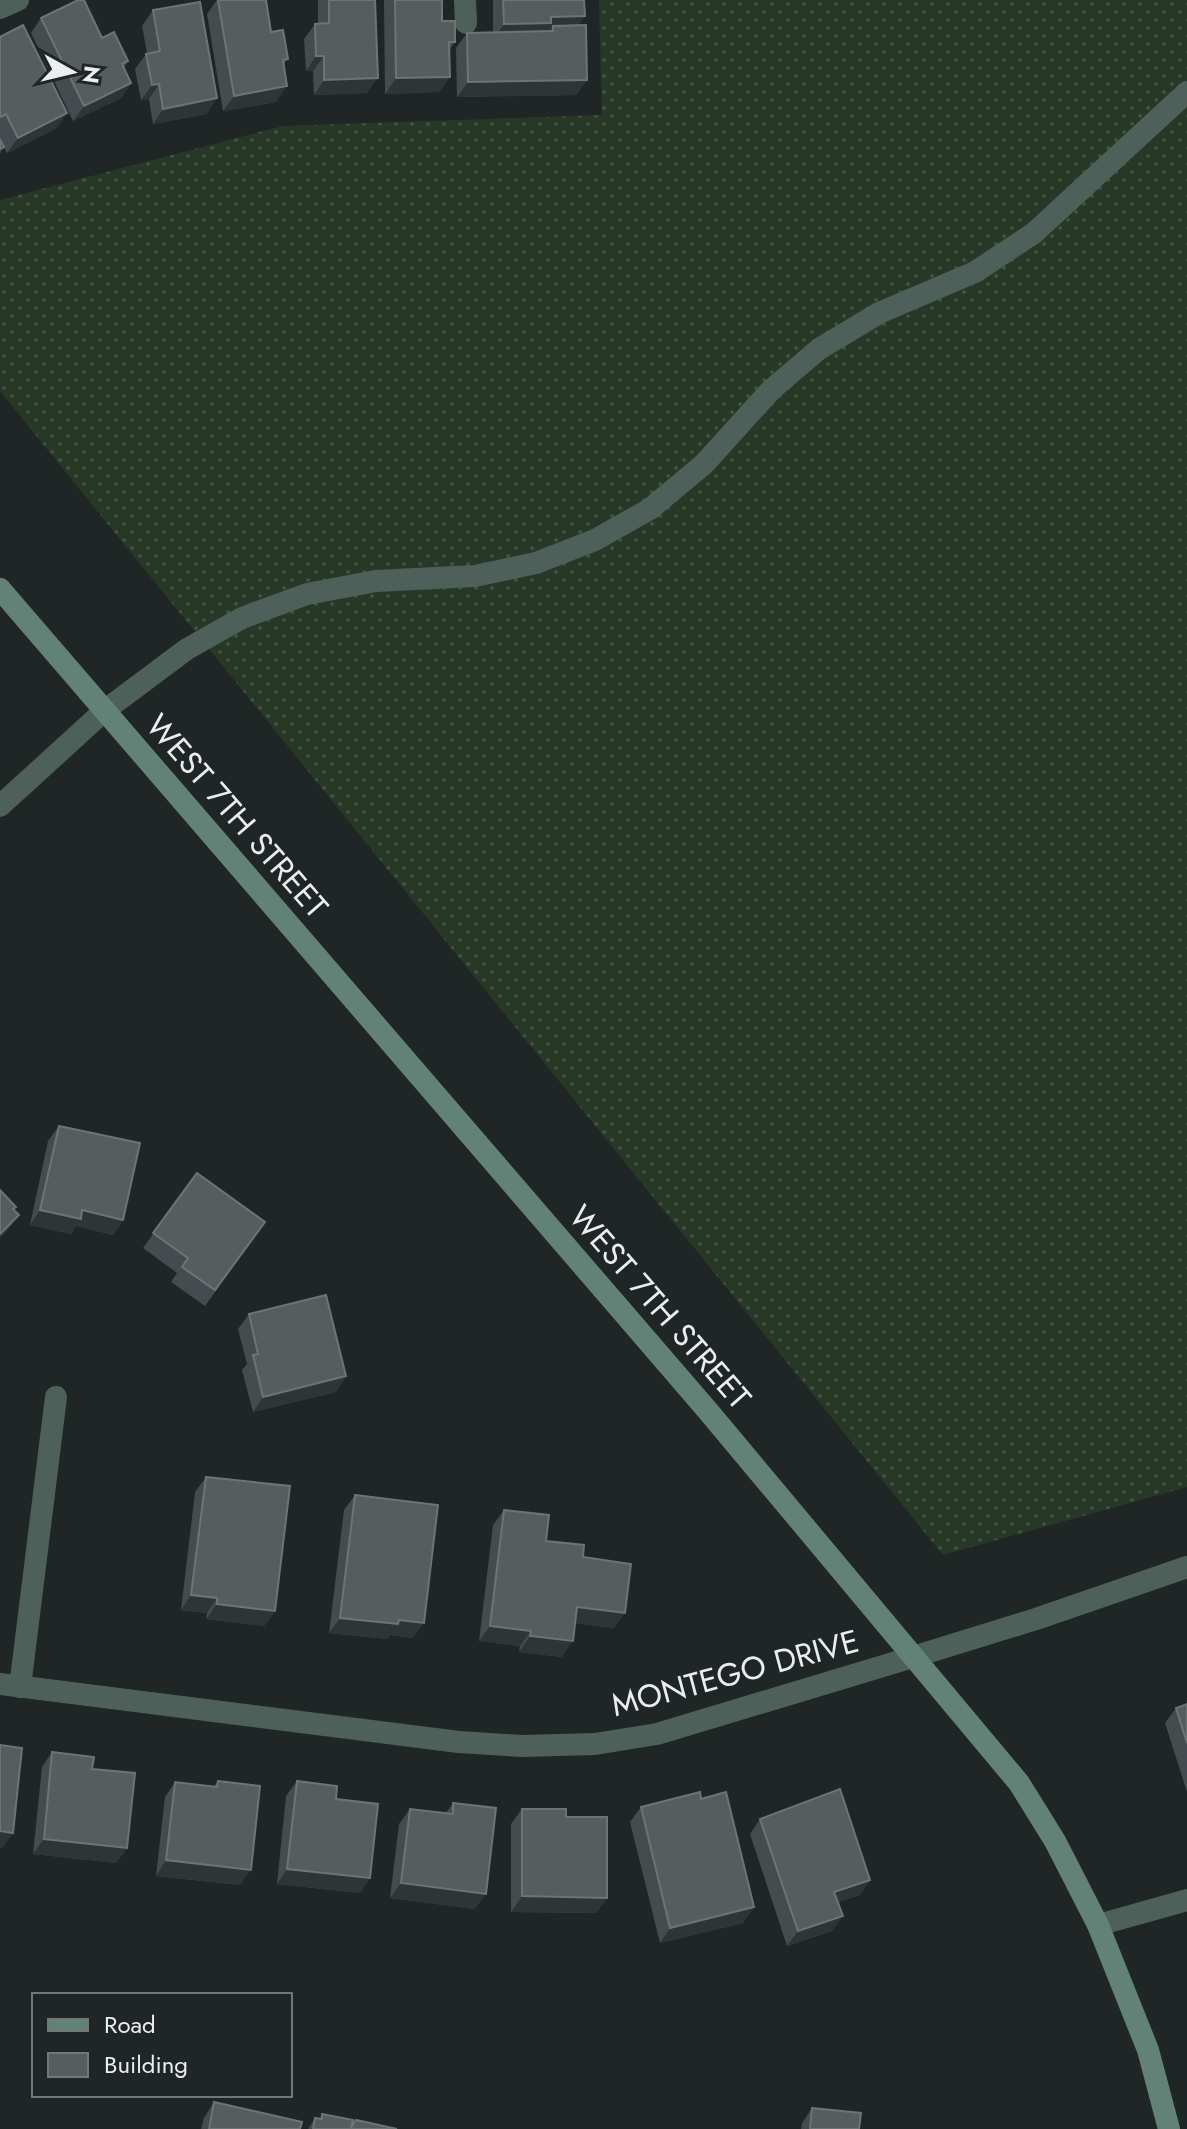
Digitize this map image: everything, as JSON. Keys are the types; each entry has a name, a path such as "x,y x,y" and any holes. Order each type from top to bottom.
{"main road":[{"name":"WEST 7TH STREET","path":"0,589 708,1411 1019,1783 1055,1841 1098,1925 1148,2050 1169,2129"}],"street":[{"path":"0,8 18,0"},
{"path":"465,0 466,23"},
{"path":"0,806 104,711 187,649 242,618 307,594 376,581 475,576 536,563 595,540 650,509 704,464 771,390 819,349 879,313 975,272 1034,233 1187,92"},
{"path":"10,1686 56,1397"},
{"name":"MONTEGO DRIVE","path":"10,1686 459,1742 536,1746 595,1744 657,1734 913,1657 1187,1567"},
{"path":"1098,1925 1187,1900"}],"green space":[{"path":"599,0 1187,0 1187,1487 943,1555 0,391 0,200 283,126 602,115"}],"building":[{"path":"84,0 102,38 114,32 128,61 122,64 131,83 84,106 41,18"},
{"path":"218,0 266,0 271,32 283,30 288,59 283,60 287,86 234,96"},
{"path":"329,0 375,0 378,78 324,80 324,56 316,56 315,24 329,23"},
{"path":"395,0 442,0 442,21 455,21 455,42 449,42 450,77 396,78"},
{"path":"503,0 584,0 585,16 551,17 551,23 504,24"},
{"path":"200,2 217,98 163,109 159,84 152,85 146,54 160,51 153,10"},
{"path":"23,25 67,113 18,138 6,114 0,115 0,37"},
{"path":"586,25 587,80 468,82 467,33 553,31 553,26"},
{"path":"59,1126 140,1143 123,1220 82,1210 81,1219 40,1210"},
{"path":"197,1173 265,1222 215,1290 182,1267 188,1258 153,1233"},
{"path":"0,1190 16,1207 13,1209 19,1215 0,1234"},
{"path":"326,1295 346,1376 263,1397 253,1355 258,1354 249,1314"},
{"path":"206,1477 290,1486 275,1611 217,1604 217,1598 191,1595"},
{"path":"355,1495 438,1505 424,1623 399,1620 398,1624 340,1618"},
{"path":"504,1510 549,1515 546,1541 584,1545 583,1557 631,1564 625,1613 577,1607 573,1641 530,1636 531,1631 490,1626"},
{"path":"1187,1704 1187,1743 1176,1708"},
{"path":"0,1745 22,1748 13,1833 0,1831"},
{"path":"52,1752 94,1757 92,1769 135,1773 127,1848 44,1839"},
{"path":"218,1781 260,1786 251,1870 166,1860 175,1782 217,1787"},
{"path":"297,1781 337,1786 336,1799 378,1804 370,1878 287,1869"},
{"path":"840,1789 870,1880 834,1892 843,1916 798,1931 760,1819"},
{"path":"700,1792 701,1799 726,1792 754,1907 670,1928 641,1807"},
{"path":"453,1803 496,1808 486,1894 401,1883 410,1809 453,1814"},
{"path":"522,1809 566,1809 566,1817 607,1817 607,1898 522,1896"},
{"path":"214,2102 302,2122 300,2129 209,2129"},
{"path":"812,2108 861,2113 859,2129 810,2129"},
{"path":"322,2114 353,2120 351,2128 356,2120 397,2129 313,2129 315,2118 322,2119"}]}
